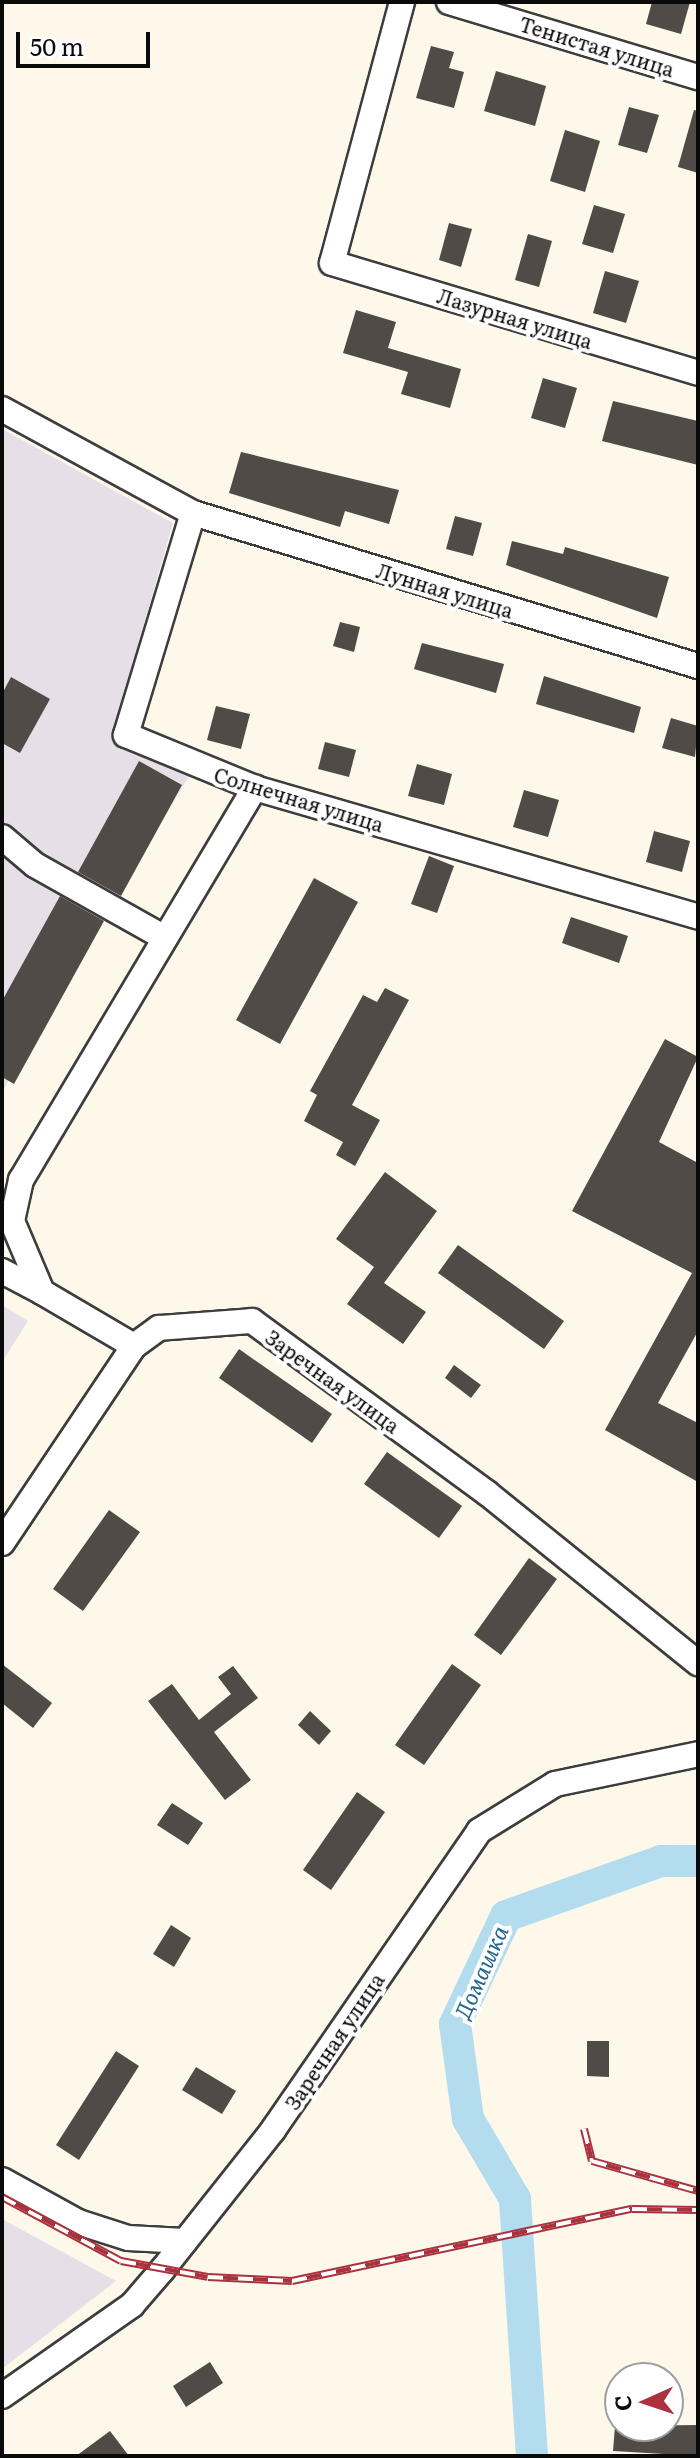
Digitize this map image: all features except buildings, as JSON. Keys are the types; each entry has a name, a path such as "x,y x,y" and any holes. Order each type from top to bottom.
{"street":[{"name":"Лазурная улица","path":"402,2 332,263 698,373"},
{"name":"Тенистая улица","path":"449,2 698,77"},
{"name":"Лунная улица","path":"2,409 193,513 698,666"},
{"name":"Солнечная улица","path":"193,513 126,735 255,788 698,917"},
{"path":"42,1292 7,1221 21,1180 255,788"},
{"path":"2,837 35,865 165,938"},
{"path":"2,1271 134,1346"},
{"name":"Заречная улица","path":"2,1543 134,1346 159,1328 252,1321 487,1493 698,1663"},
{"name":"Заречная улица","path":"2,2396 132,2305 273,2130 479,1831 555,1784 698,1754"},
{"path":"2,2180 78,2222 128,2238 185,2241"}],"shaded area":[{"path":"2,429 173,523 112,736 189,776 2,1092"},
{"path":"2,1305 28,1321 2,1362"},
{"path":"2,2219 116,2281 2,2369"}],"waterway":[{"name":"Домашка","path":"532,2456 515,2199 468,2119 455,2024 506,1916 661,1861 698,1861"}],"railway":[{"path":"584,2129 592,2161 698,2191"},
{"path":"2,2197 121,2261 208,2277 292,2281 632,2209 698,2210"}]}
